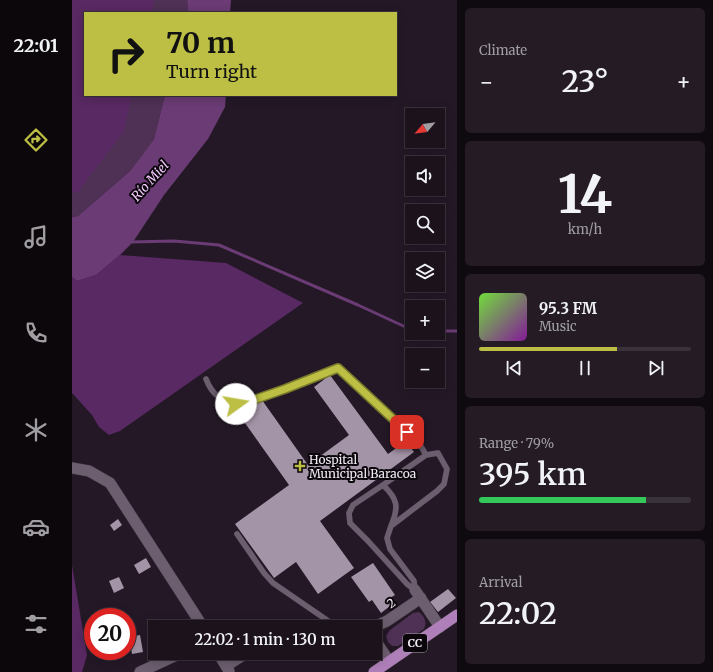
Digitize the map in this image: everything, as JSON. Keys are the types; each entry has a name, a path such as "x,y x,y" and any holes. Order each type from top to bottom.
{"main road":[{"name":"CC","path":"374,672 456,617"}],"street":[{"path":"72,468 89,471 110,483 198,620"},
{"path":"418,594 440,627"},
{"name":"2","path":"382,623 387,621 418,594"},
{"path":"140,672 166,660"},
{"path":"222,660 228,669 237,660"}],"lane":[{"path":"206,379 211,389 218,397 230,402 242,404 338,368 419,443 426,455"},
{"path":"391,526 444,484 447,469 438,453 426,455 353,505 349,513 350,523 418,594"},
{"path":"383,484 391,492 395,499 396,508 387,538 390,549 414,581 418,594"},
{"path":"237,534 264,573 274,583 283,591 326,620"}],"shaded area":[{"path":"72,0 187,0 188,12 84,12 84,96 165,96 154,139 130,171 78,216 72,217"},
{"path":"72,0 154,0 152,12 84,12 84,96 132,96 124,131 78,192 72,193"},
{"path":"120,255 226,263 303,303 120,431 109,435 99,427 92,415 72,393 72,277 77,281 96,275"},
{"path":"72,565 84,637 84,660 86,660 82,672 72,672"},
{"path":"419,612 425,620 424,629 398,646 392,646 388,642 386,636 390,630 413,613"}],"water":[{"path":"187,0 231,0 230,12 188,12"},
{"name":"Río Miel","path":"165,96 226,96 225,107 208,139 164,195 133,242 96,275 77,281 72,277 72,217 78,216 130,171 154,139"}],"building":[{"path":"330,375 388,454 406,441 414,452 320,521 354,568 318,594 296,562 274,578 235,524 289,485 240,416 262,400 308,465 349,435 314,387"},
{"path":"118,519 122,525 114,531 110,525"},
{"path":"146,558 151,567 139,574 134,565"},
{"path":"373,563 395,595 390,598 394,603 381,613 372,600 369,602 351,577"},
{"path":"119,577 124,588 114,593 109,581"},
{"path":"448,589 456,598 438,612 430,602"},
{"path":"140,635 143,652 136,653 136,636"}],"waterway":[{"path":"130,242 174,241 219,245 405,327"},
{"path":"445,331 457,331"}],"place":[{"name":"Hospital Municipal Baracoa","path":"300,466"}],"route":[{"path":"236,404 242,404 285,389 338,368 407,432"}]}
